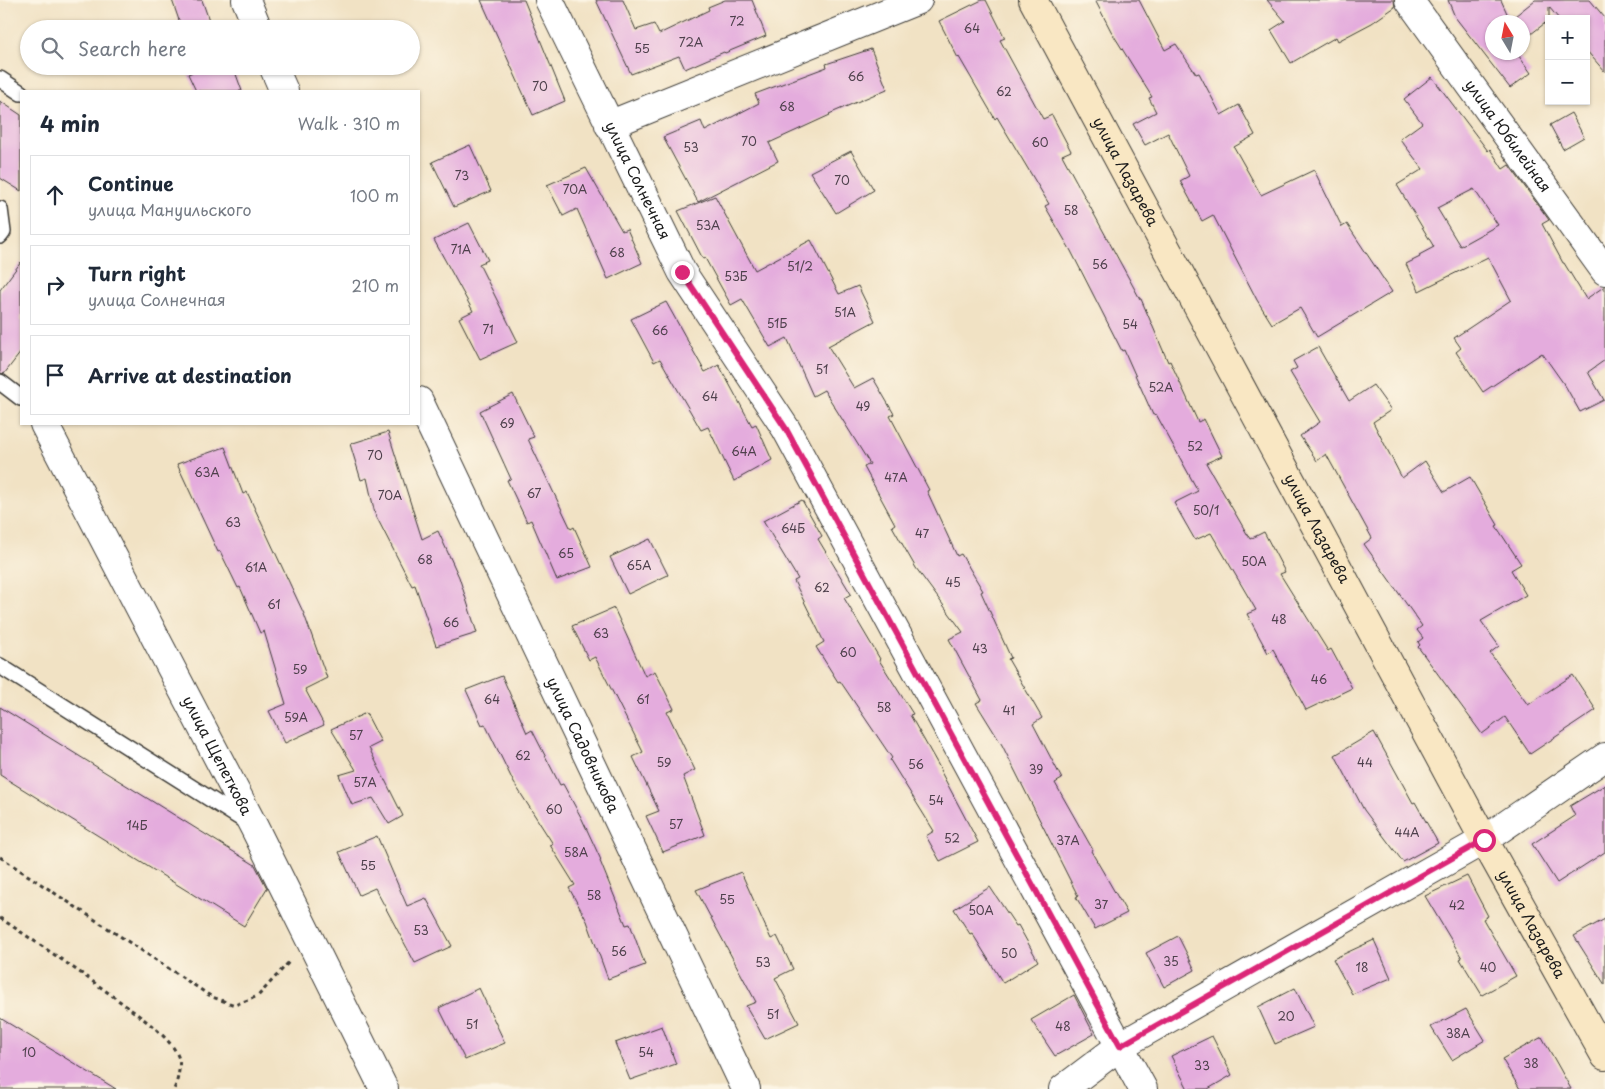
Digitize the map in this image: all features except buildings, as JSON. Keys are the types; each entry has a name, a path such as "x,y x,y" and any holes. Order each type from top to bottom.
{"street":[{"path":"246,0 254,20"},
{"name":"улица Солнечная","path":"549,0 682,272 786,429 1143,1089"},
{"path":"609,125 918,0"},
{"name":"улица Лазарева","path":"1033,0 1484,840 1605,1056"},
{"name":"улица Юбилейная","path":"1408,0 1605,270"},
{"path":"278,75 284,90"},
{"name":"улица Садовникова","path":"420,403 746,1089"},
{"name":"улица Щепеткова","path":"45,425 254,827 384,1089"},
{"path":"1063,1089 1120,1046 1484,840 1605,757"}],"lane":[{"path":"0,79 20,92"},
{"path":"0,209 3,232 0,236"},
{"path":"0,382 20,397"},
{"path":"0,666 254,827"}],"path":[{"path":"0,857 212,997 235,1005 258,996 311,939"},
{"path":"0,918 92,980 151,1025 172,1046 180,1060 174,1089"}],"route":[{"path":"682,272 786,429 1120,1046 1484,840"}]}
